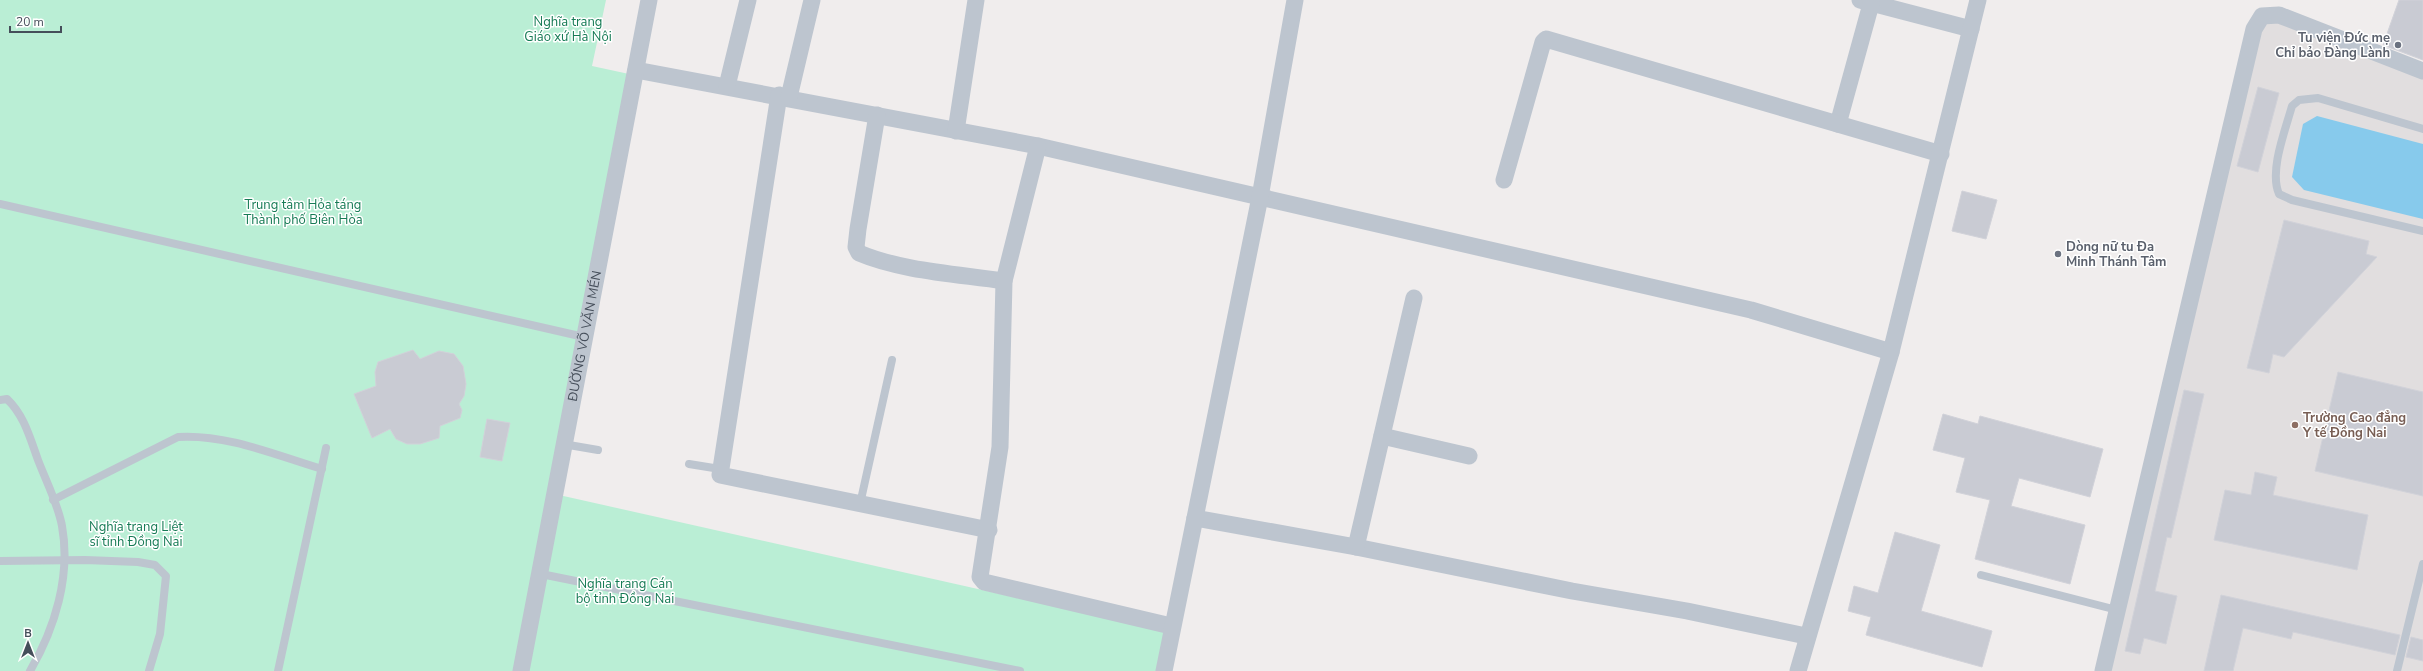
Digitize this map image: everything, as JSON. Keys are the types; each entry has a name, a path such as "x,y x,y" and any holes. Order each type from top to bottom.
{"street":[{"name":"ĐƯỜNG VÕ VĂN MÉN","path":"520,671 541,574 563,444 649,0"},
{"path":"727,86 748,0"},
{"path":"812,0 784,96 720,474 989,530"},
{"path":"956,131 976,0"},
{"path":"1164,671 1171,626 1195,518 1260,197 1295,0"},
{"path":"1798,671 1806,636 1891,352 1978,0"},
{"path":"1838,124 1866,2 1913,12 1971,29"},
{"path":"2103,671 2254,29 2262,16 2279,15 2423,71"},
{"path":"1504,180 1543,42 1546,39 1941,154"},
{"path":"636,70 784,96 1038,146 1629,284 1752,310 1891,352"},
{"path":"877,115 858,229 856,247 859,253 871,258 909,266 1004,281"},
{"path":"1038,146 1004,281 1000,447 989,530 980,577 984,582 1171,626"},
{"path":"1356,547 1414,298"},
{"path":"1382,436 1469,456"},
{"path":"1195,518 1356,547 1564,590 1687,611 1806,636"}],"lane":[{"path":"2423,129 2318,98 2299,100 2292,106 2274,184 2279,194 2292,200 2423,231"},
{"path":"0,204 584,337"},
{"path":"860,504 892,360"},
{"path":"0,400 7,399 22,417 62,525 65,560 51,630 30,671"},
{"path":"53,500 178,437 197,436 222,439 322,469"},
{"path":"563,444 598,450"},
{"path":"278,671 326,448"},
{"path":"689,464 720,469"},
{"path":"0,561 65,560 143,563 155,565 166,576 160,634 148,671"},
{"path":"2397,671 2423,564"},
{"path":"541,574 1020,671"},
{"path":"1981,575 2117,610"}],"shaded area":[{"name":"Trường Cao đẳng Y tế Đồng Nai","path":"2265,22 2279,22 2423,77 2423,671 2109,671 2260,32"}],"green space":[{"name":"Trung tâm Hỏa táng Thành phố Biên Hòa","path":"0,0 606,0 592,66 629,74 514,671 0,671"},
{"name":"Nghĩa trang Cán bộ tỉnh Đồng Nai","path":"559,495 1165,631 1157,671 527,671"}],"water":[{"path":"2317,116 2423,144 2423,219 2304,190 2292,177 2303,124"}],"building":[{"path":"2399,0 2423,0 2423,60 2383,45"},
{"path":"2258,87 2279,93 2258,172 2237,166"},
{"path":"1962,191 1997,200 1986,239 1952,231"},
{"path":"2284,220 2369,241 2366,254 2377,257 2284,357 2273,354 2269,373 2247,368"},
{"path":"413,350 420,359 439,351 454,354 463,366 466,384 464,396 459,404 462,410 460,418 440,426 439,438 420,444 407,444 396,439 390,429 372,438 354,394 376,386 375,372 378,362"},
{"path":"2338,372 2423,392 2423,496 2315,471"},
{"path":"2184,390 2204,394 2171,538 2167,537 2155,591 2177,596 2166,644 2144,638 2140,654 2125,651"},
{"path":"1943,414 1978,424 1980,416 2103,449 2090,497 2019,478 2011,506 2085,525 2070,584 1975,559 1990,500 1956,492 1965,458 1933,450"},
{"path":"487,419 510,423 502,461 480,457"},
{"path":"2255,472 2277,477 2273,495 2368,515 2357,570 2214,540 2225,490 2251,495"},
{"path":"1895,532 1940,545 1921,611 1992,631 1982,667 1866,635 1871,617 1848,611 1854,586 1878,593"},
{"path":"2221,595 2400,635 2395,655 2293,632 2291,639 2243,628 2233,671 2204,671"},
{"path":"2411,637 2423,640 2423,661 2406,657"}],"place":[{"name":"Tu viện Đức mẹ Chỉ bảo Đàng Lành","path":"2398,45"},
{"name":"Dòng nữ tu Đa Minh Thánh Tâm","path":"2058,254"},
{"name":"Trường Cao đẳng Y tế Đồng Nai","path":"2295,425"}],"park label":[{"name":"Nghĩa trang Giáo xứ Hà Nội","path":"568,30"},
{"name":"Nghĩa trang Liệt sĩ tỉnh Đồng Nai","path":"136,534"}]}
